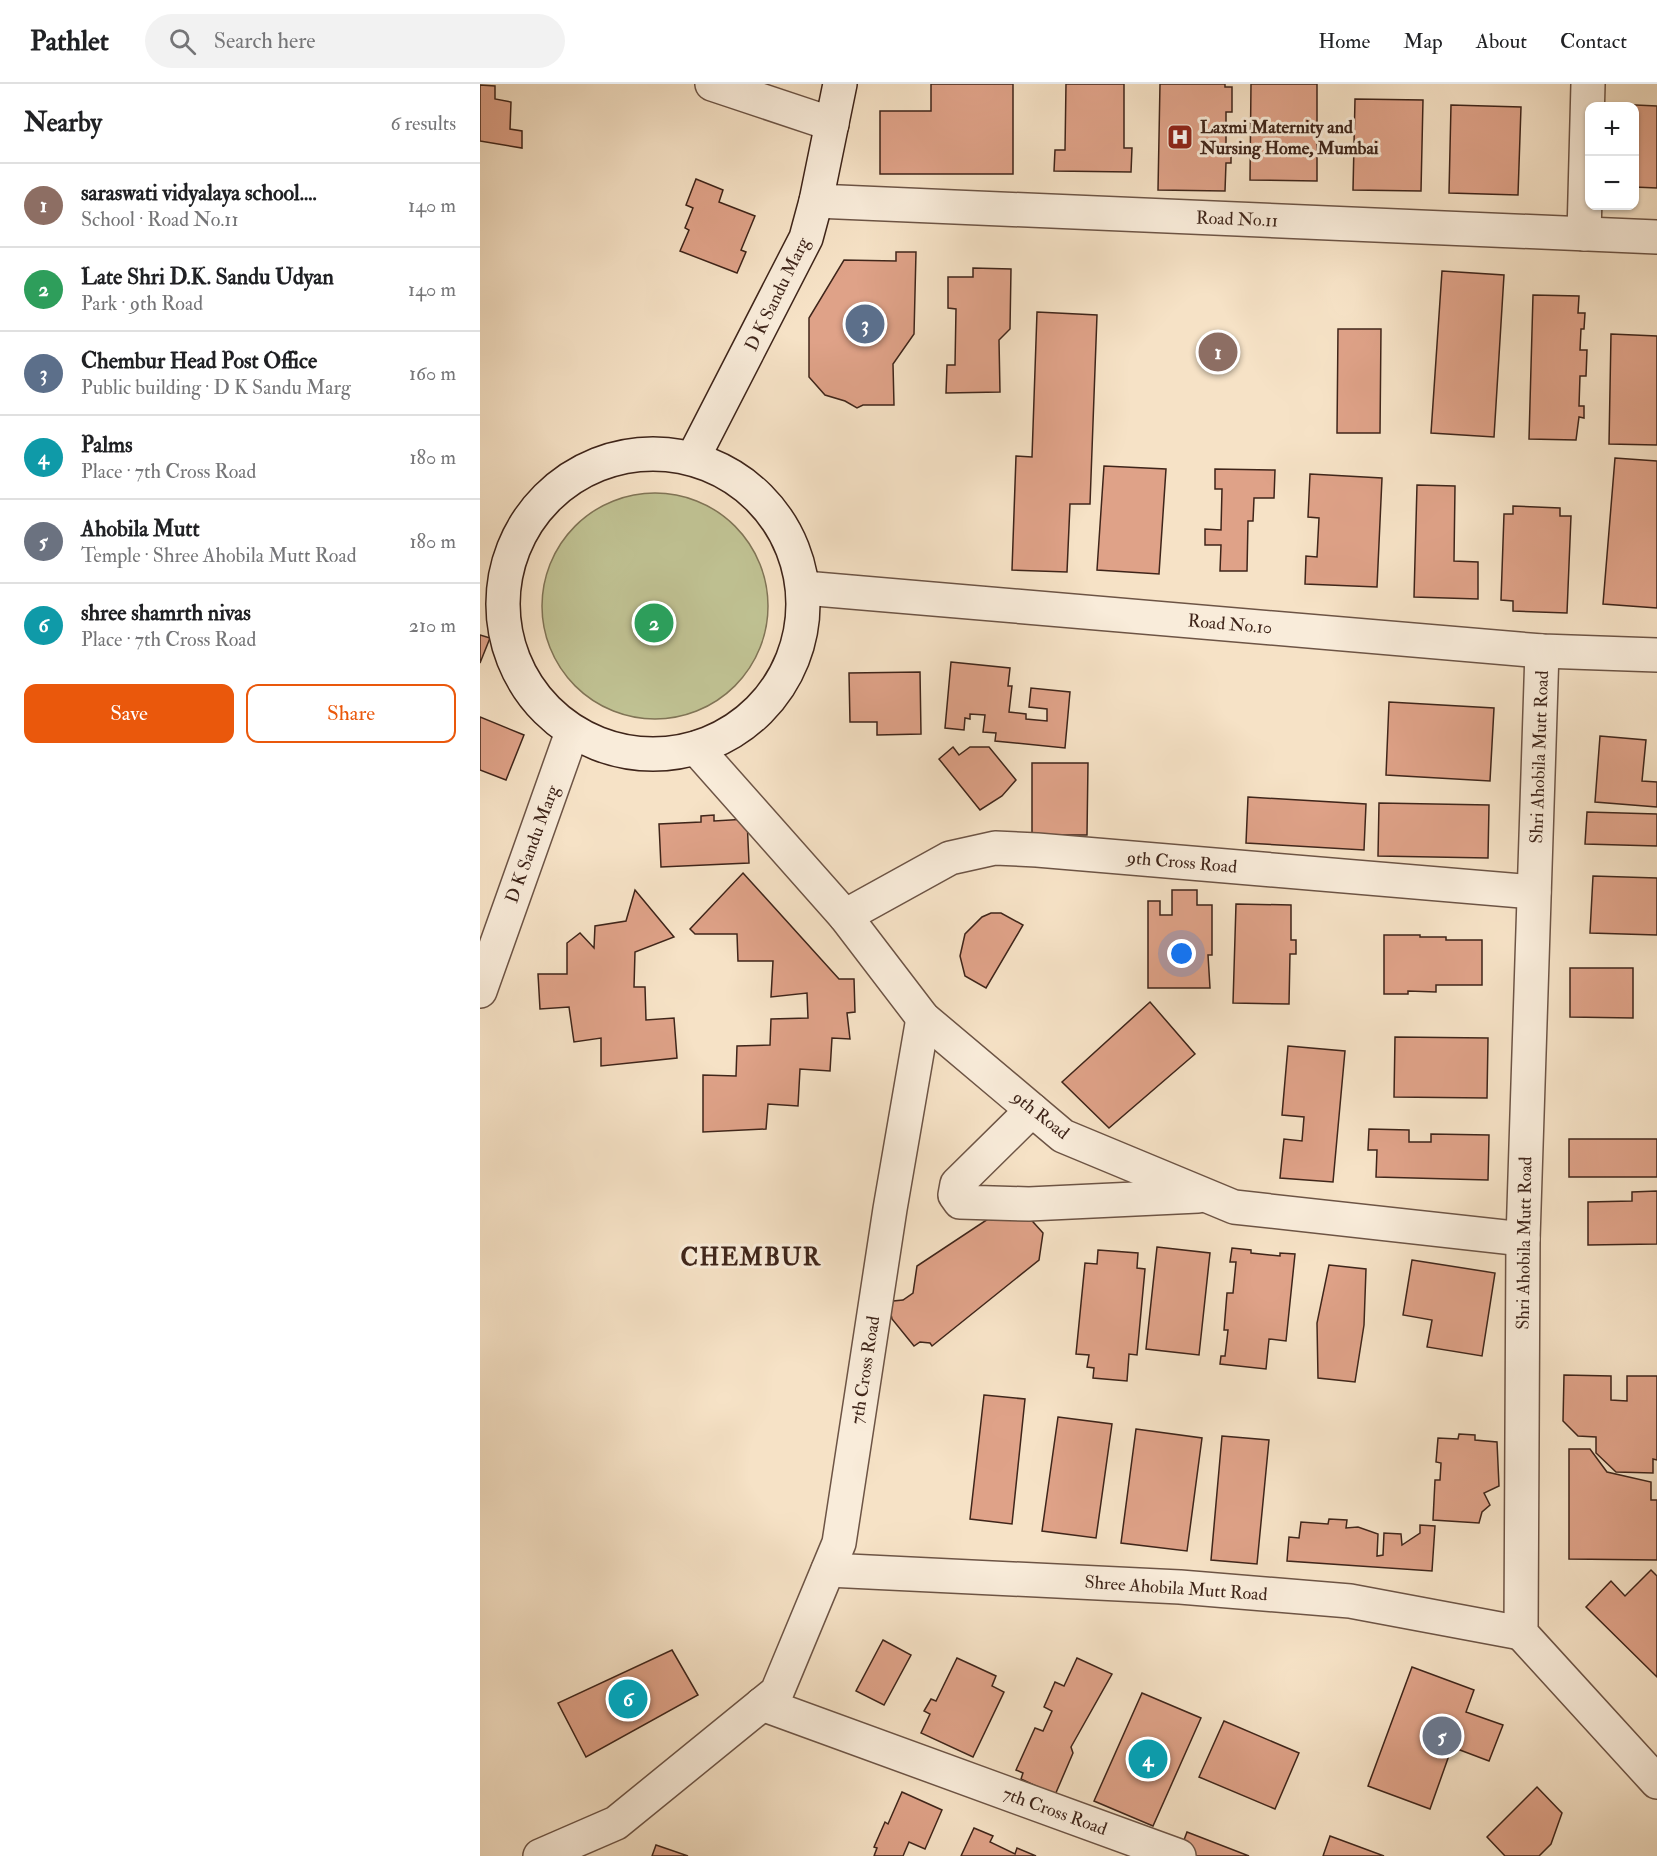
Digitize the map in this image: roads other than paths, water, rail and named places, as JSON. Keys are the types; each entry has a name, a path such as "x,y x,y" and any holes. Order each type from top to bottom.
{"street":[{"path":"712,84 832,124"},
{"name":"D K Sandu Marg","path":"693,458 806,238 840,84"},
{"path":"1584,234 1588,84"},
{"name":"Road No.11","path":"816,201 1657,237"},
{"path":"649,453 693,458 735,477 769,506 793,544 804,588 800,640 779,688 743,725 696,748 654,755 611,749 572,732 539,704 518,673 491,599 530,516 562,483 603,461 649,453"},
{"name":"Road No.10","path":"804,588 1542,651 1657,655"},
{"name":"Shri Ahobila Mutt Road","path":"1521,1633 1523,1239 1542,651"},
{"name":"D K Sandu Marg","path":"480,991 572,732"},
{"name":"9th Road","path":"696,748 845,916 922,1018 1064,1136 1234,1207 1523,1239"},
{"name":"9th Cross Road","path":"845,916 950,858 995,848 1534,892"},
{"name":"7th Cross Road","path":"540,1856 616,1823 777,1692 839,1544 890,1209 922,1018"},
{"path":"1032,1110 957,1184 955,1195 960,1202 1029,1204 1206,1196"},
{"name":"Shree Ahobila Mutt Road","path":"828,1570 1180,1587 1350,1601 1521,1633"},
{"path":"1521,1633 1657,1782"},
{"name":"7th Cross Road","path":"762,1704 1179,1856"}],"place":[{"name":"Laxmi Maternity and Nursing Home, Mumbai","path":"1180,137"},
{"name":"Chembur Head Post Office","path":"865,324"},
{"name":"saraswati vidyalaya school....","path":"1218,352"},
{"name":"Late Shri D.K. Sandu Udyan","path":"654,623"},
{"name":"shree shamrth nivas","path":"628,1699"},
{"name":"Ahobila Mutt","path":"1442,1736"},
{"name":"Palms","path":"1148,1759"}],"district":[{"name":"CHEMBUR","path":"751,1257"}]}
